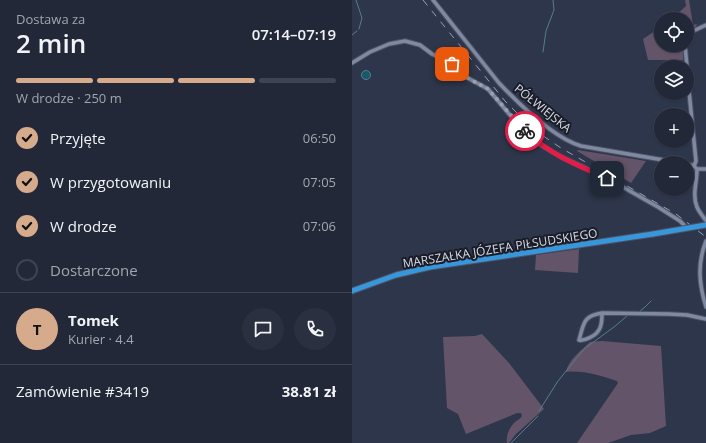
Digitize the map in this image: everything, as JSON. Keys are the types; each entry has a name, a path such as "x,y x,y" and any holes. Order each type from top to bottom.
{"highway":[{"name":"MARSZAŁKA JÓZEFA PIŁSUDSKIEGO","path":"352,291 392,276 430,267 706,226"}],"street":[{"name":"PÓŁWIEJSKA","path":"433,0 511,96 557,134 572,144 654,158"},
{"path":"694,31 706,25"},
{"path":"352,63 370,52 389,44 405,41 420,45 432,54 452,64 466,77 488,89 515,121 541,145 561,157 607,178 658,207 684,225"},
{"path":"690,100 696,162 696,203 706,221"},
{"path":"695,168 706,169"},
{"path":"706,241 700,257 700,279 706,307"},
{"path":"602,313 600,331 583,341 579,340 582,326 586,319 594,314 602,313 669,314 687,315 706,319"}],"shaded area":[{"path":"685,0 689,0 691,12 680,12 686,6"},
{"path":"654,32 654,52 683,52 683,60 648,60 643,39"},
{"path":"577,151 646,161 631,183"},
{"path":"579,249 578,273 535,270 536,255"},
{"path":"482,334 509,363 544,409 516,434 509,443 507,443 508,432 513,424 522,416 521,413 517,413 466,434 458,414 447,408 443,337 475,336"},
{"path":"602,341 661,346 666,426 650,433 631,435 608,443 577,443 618,383 617,381 592,374 566,372 572,359 590,342"}],"water":[{"path":"366,70 371,75 366,80 361,75"}],"waterway":[{"path":"356,0 362,18 359,29"},
{"path":"543,52 546,31 554,10 553,0"},
{"path":"352,35 357,31"},
{"path":"639,312 651,301"},
{"path":"539,411 558,381 584,349 627,316"},
{"path":"511,443 538,416"}],"railway":[{"path":"423,0 505,101 533,129 561,148 676,214 706,237"}],"way so far":[{"path":"452,64 466,77 474,82 482,84 488,89 525,131"}],"route":[{"path":"525,131 541,145 561,157 607,178"}]}
